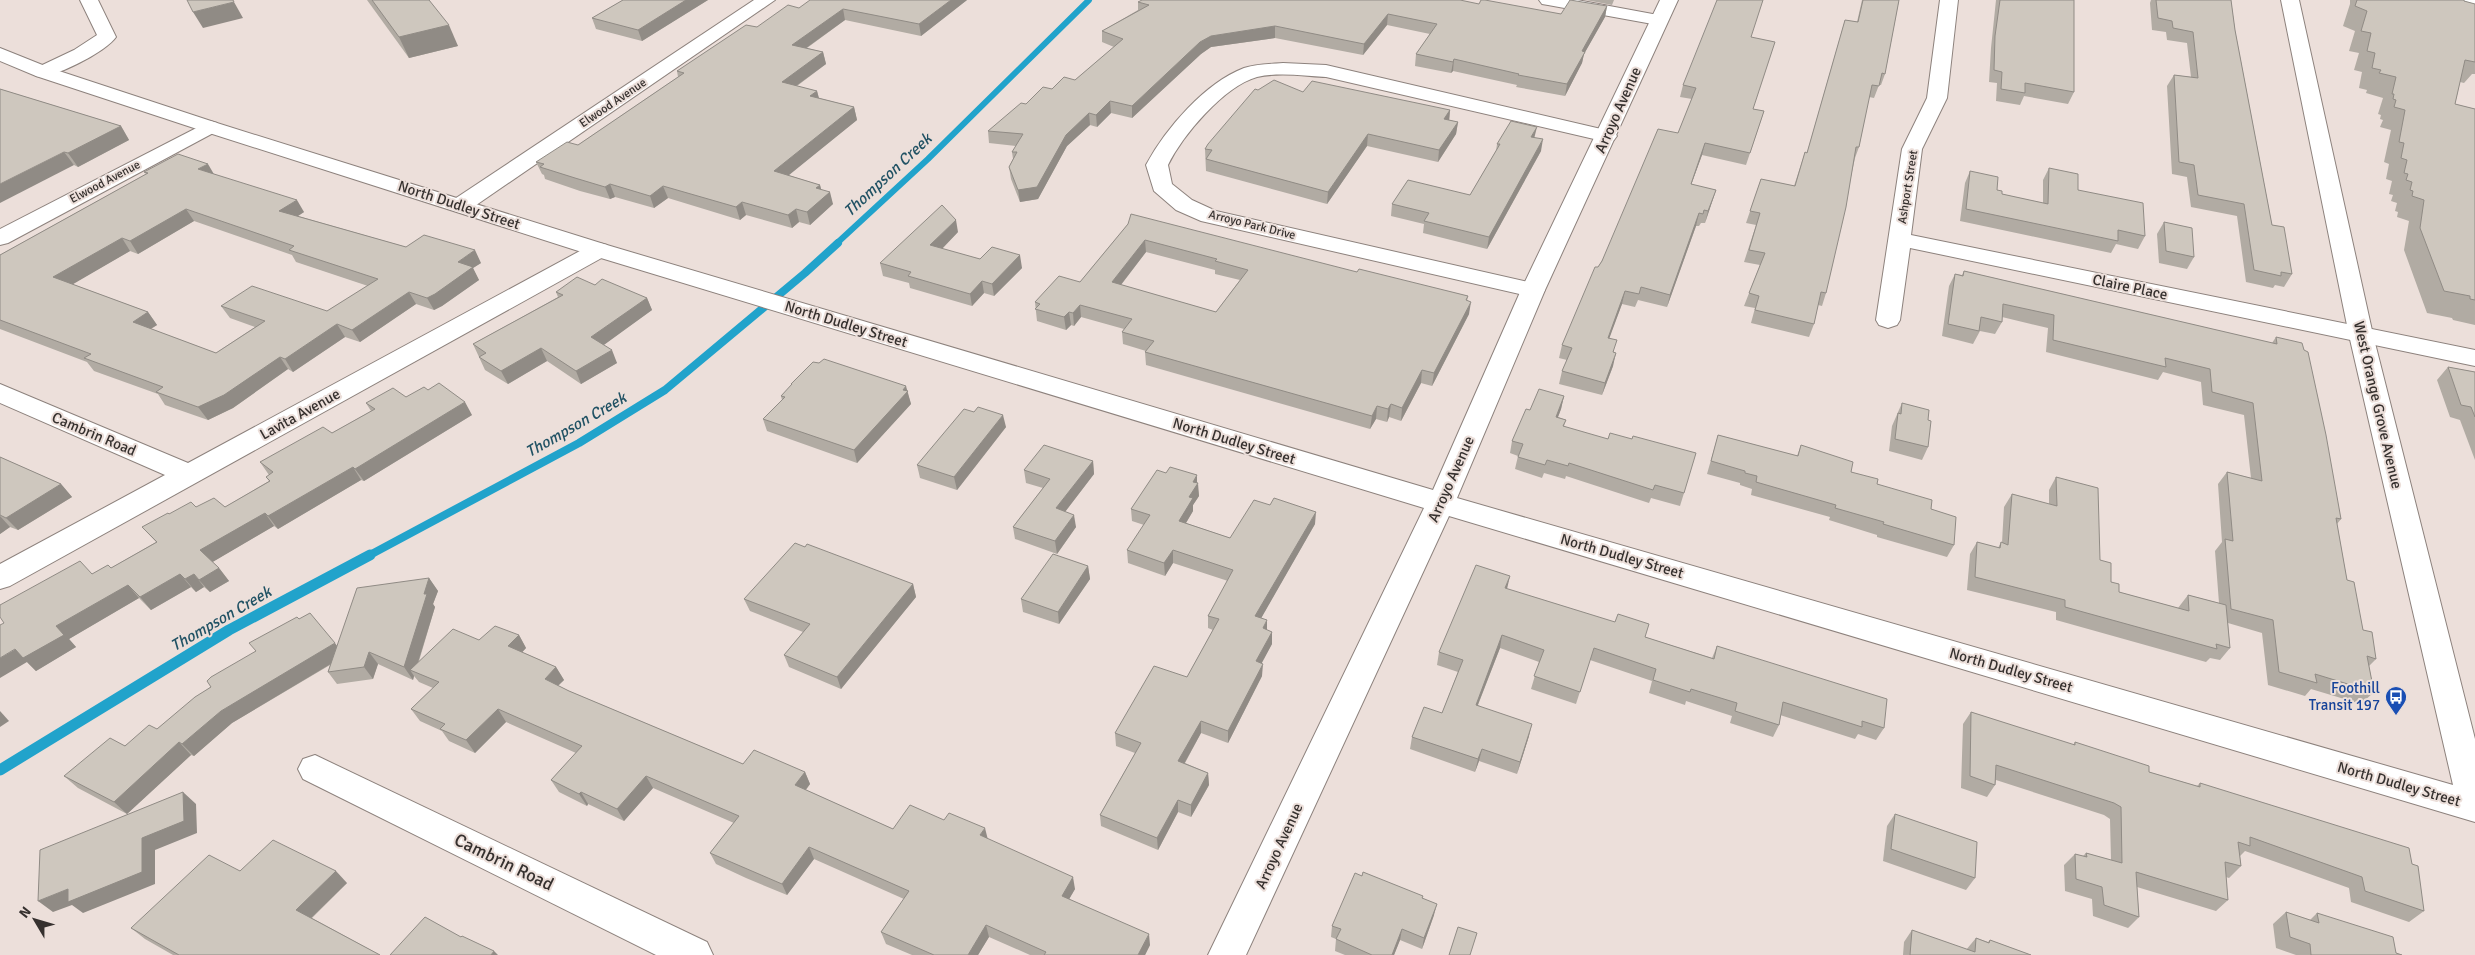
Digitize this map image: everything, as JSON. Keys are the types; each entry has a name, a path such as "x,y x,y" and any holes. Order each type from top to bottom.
{"street":[{"path":"43,72 81,54 107,37 89,0"},
{"name":"Elwood Avenue","path":"461,205 766,0"},
{"path":"1548,0 1663,10"},
{"name":"Ashport Street","path":"1888,320 1912,150 1937,98 1949,0"},
{"name":"West Orange Grove Avenue","path":"2290,0 2361,335 2475,807"},
{"path":"2470,0 2475,1"},
{"name":"Arroyo Avenue","path":"1227,955 1441,503 1533,290 1607,136 1663,10"},
{"name":"North Dudley Street","path":"0,54 43,72 210,127 599,250 1441,503 2475,807"},
{"name":"Arroyo Park Drive","path":"1533,290 1209,216 1184,205 1162,186 1157,165 1167,146 1216,92 1252,72 1283,69 1326,71 1607,136"},
{"name":"Elwood Avenue","path":"0,238 210,127"},
{"name":"Claire Place","path":"1900,239 2475,358"},
{"name":"Lavita Avenue","path":"0,578 599,250"},
{"name":"Cambrin Road","path":"0,393 188,474"},
{"name":"Cambrin Road","path":"315,769 694,955"}],"building":[{"path":"187,0 233,0 234,2 193,12"},
{"path":"372,0 429,0 449,25 399,37"},
{"path":"623,0 686,0 638,30 592,18"},
{"path":"810,0 951,0 919,24 843,9 792,45 823,52 782,82 817,91 810,96 854,107 774,171 820,185 816,188 830,192 807,212 796,209 788,215 742,202 736,207 663,186 650,196 610,184 605,187 540,167 544,164 536,162 567,142 578,145 684,73 677,71 746,25 757,27 788,5 799,8"},
{"path":"1142,0 1460,0 1479,4 1481,0 1485,0 1561,14 1570,0 1607,6 1582,51 1585,52 1567,84 1518,75 1454,59 1453,62 1416,54 1437,24 1388,14 1364,44 1275,26 1211,36 1200,42 1132,106 1110,101 1096,115 1089,113 1066,135 1037,187 1018,190 1009,167 1017,152 1012,152 1023,134 988,131 1021,103 1026,104 1043,87 1052,89 1064,77 1075,80 1123,39 1102,31 1149,5 1138,2"},
{"path":"1717,0 1763,0 1751,37 1775,42 1753,109 1764,111 1750,153 1705,143 1691,184 1716,190 1708,211 1704,210 1703,214 1699,213 1670,295 1641,287 1639,294 1625,291 1608,338 1617,340 1613,352 1616,353 1605,383 1562,371 1572,348 1562,345 1595,267 1598,267 1602,261 1658,129 1678,133 1696,88 1683,85"},
{"path":"1863,0 1899,0 1885,74 1882,73 1879,86 1872,85 1859,147 1856,147 1846,207 1826,293 1821,292 1814,324 1755,310 1759,296 1749,293 1765,253 1749,250 1760,213 1750,211 1761,179 1795,186 1805,152 1807,153 1845,20 1858,22"},
{"path":"2000,0 2074,0 2074,92 2025,83 2025,93 2001,89 2002,72 1994,70 1995,36"},
{"path":"2156,0 2231,0 2272,225 2284,227 2292,274 2281,272 2281,276 2254,270 2244,204 2198,195 2194,165 2179,162 2174,75 2198,78 2193,32 2173,28 2172,21 2158,18"},
{"path":"2357,0 2464,0 2475,4 2475,62 2465,60 2455,104 2475,109 2475,300 2470,299 2470,296 2444,291 2420,228 2424,200 2412,196 2413,191 2410,190 2412,182 2406,180 2408,174 2404,173 2407,160 2401,158 2404,143 2399,142 2405,110 2394,107 2396,100 2393,99 2394,94 2392,94 2396,77 2379,73 2381,70 2372,68 2375,53 2367,51 2371,33 2361,31 2367,11 2355,6"},
{"path":"1274,80 1303,92 1312,81 1450,110 1444,119 1458,122 1439,150 1368,134 1328,192 1206,159 1212,150 1205,149 1208,144 1255,89 1258,90"},
{"path":"0,89 121,126 0,184"},
{"path":"1511,121 1537,127 1531,137 1543,139 1489,237 1424,221 1429,213 1392,204 1408,180 1470,195 1500,144 1497,144"},
{"path":"178,154 208,164 198,169 297,200 279,211 406,247 424,235 475,250 458,262 473,267 427,298 409,292 352,330 337,324 285,359 280,357 224,395 198,407 156,392 163,387 84,358 91,354 0,320 0,255 148,173 144,172","holes":["186,209 294,246 289,250 378,279 327,311 252,286 221,306 265,321 216,353 133,322 148,312 53,277 122,238 130,241"]},
{"path":"2049,168 2078,174 2078,190 2143,203 2145,236 2118,230 2118,241 1966,209 1970,171 1998,177 1997,190 2002,191 2002,194 2048,204"},
{"path":"942,205 956,220 930,245 980,259 992,247 1020,255 992,284 982,281 970,294 908,276 911,272 880,263"},
{"path":"1131,214 1357,272 1359,269 1468,296 1466,300 1471,302 1434,373 1422,370 1402,408 1391,404 1388,409 1377,406 1372,416 1145,352 1154,341 1122,332 1132,319 1080,305 1073,313 1069,312 1064,317 1035,309 1040,304 1035,302 1059,276 1080,282 1128,224","holes":["1145,240 1217,259 1215,261 1248,270 1216,312 1112,282"]},
{"path":"2164,222 2192,228 2194,257 2166,251"},
{"path":"1964,271 2277,344 2276,337 2302,343 2304,350 2308,352 2326,435 2341,519 2336,518 2347,580 2354,582 2363,630 2372,632 2376,659 2367,656 2374,692 2315,674 2317,683 2279,672 2273,620 2231,609 2225,539 2233,541 2227,472 2262,481 2253,403 2212,392 2210,369 2165,358 2166,367 2053,340 2054,315 2003,304 2002,322 1981,317 1979,331 1948,324 1955,274 1963,276"},
{"path":"577,277 595,285 602,279 647,298 591,337 612,350 576,371 541,348 501,371 479,357 486,353 473,344 563,295 556,292"},
{"path":"824,359 906,386 903,390 908,391 854,450 763,419 785,397 781,396 791,384 813,362 819,363"},
{"path":"2448,367 2475,372 2475,417 2471,407 2461,405"},
{"path":"439,383 465,402 355,469 353,467 268,516 265,513 200,550 219,568 199,580 194,574 185,579 180,574 140,597 128,585 56,626 64,635 23,658 15,649 0,658 0,625 4,623 0,617 0,605 80,561 92,574 108,565 111,568 157,542 142,527 191,502 196,507 214,498 225,507 270,481 266,477 273,472 260,462 323,427 332,433 375,409 366,403 393,388 406,397 424,387 428,390"},
{"path":"1539,389 1564,396 1556,417 1566,420 1563,426 1608,439 1610,433 1632,439 1633,436 1696,453 1684,493 1655,485 1653,490 1569,463 1568,466 1547,460 1545,465 1518,457 1523,444 1512,441 1526,409 1530,410"},
{"path":"1902,403 1929,410 1928,420 1931,421 1928,447 1895,439 1898,413 1901,414"},
{"path":"978,407 1003,415 954,477 917,465 964,409 974,412"},
{"path":"1718,435 1798,456 1801,445 1853,462 1851,472 1878,479 1877,484 1932,500 1931,509 1956,517 1954,545 1835,508 1836,505 1756,482 1757,476 1711,461"},
{"path":"1044,445 1093,461 1056,508 1074,515 1055,541 1013,527 1050,479 1024,470"},
{"path":"0,457 61,484 6,518 0,515"},
{"path":"1170,467 1197,475 1193,482 1198,483 1189,497 1193,498 1179,521 1230,538 1254,500 1270,505 1274,498 1316,512 1255,616 1267,620 1263,628 1272,632 1256,661 1263,664 1228,731 1201,721 1178,761 1208,773 1191,805 1178,800 1157,838 1100,815 1141,743 1115,733 1154,666 1187,677 1219,619 1208,616 1233,570 1173,550 1164,563 1127,550 1150,515 1131,509 1157,470 1166,473"},
{"path":"2056,477 2098,488 2100,560 2111,563 2111,582 2119,584 2119,592 2189,611 2188,595 2226,605 2230,648 2216,644 2217,649 2065,607 2065,600 1975,577 1977,542 2000,548 2001,542 2008,545 2012,494 2057,506"},
{"path":"795,543 805,547 807,544 913,584 837,677 784,655 810,624 744,599"},
{"path":"1053,554 1088,566 1058,612 1021,599"},
{"path":"1476,565 1510,576 1505,588 1615,622 1618,614 1649,624 1645,637 1714,659 1717,646 1887,699 1884,728 1862,721 1862,727 1783,702 1779,725 1735,711 1737,703 1691,689 1690,692 1653,680 1656,669 1594,648 1580,692 1534,676 1544,650 1502,635 1476,705 1532,724 1520,762 1482,749 1478,759 1412,737 1424,707 1442,713 1463,660 1439,652"},
{"path":"429,578 424,594 427,594 404,667 369,652 364,667 328,672 357,588"},
{"path":"310,613 335,643 221,711 182,744 179,742 114,802 64,776 110,738 125,746 149,725 157,729 195,697 211,687 207,681 211,677 256,651 249,643 297,617 299,619"},
{"path":"495,626 519,635 508,646 556,667 545,679 569,691 743,764 754,750 805,772 795,785 893,829 910,805 944,820 949,813 985,828 980,835 1073,877 1062,896 1149,934 1138,955 1044,955 1046,952 986,925 968,955 934,955 881,932 909,891 809,847 782,884 710,853 739,816 646,776 617,809 581,792 579,794 551,780 582,746 498,709 466,740 440,729 445,724 411,709 439,682 410,670 453,629 479,640"},
{"path":"1971,712 2149,766 2149,772 2200,787 2200,783 2409,848 2412,864 2418,866 2424,911 2365,891 2362,877 2250,837 2250,846 2238,842 2241,866 2225,862 2228,900 2136,872 2139,917 2104,905 2102,887 2076,879 2075,854 2087,857 2086,853 2122,863 2121,807 2114,803 1996,765 1995,785 1970,776"},
{"path":"183,792 184,821 142,838 142,872 68,902 68,889 38,901 40,850"},
{"path":"1895,814 1977,842 1975,878 1891,849"},
{"path":"273,840 336,871 296,910 380,955 179,955 131,928 209,855 240,871"},
{"path":"1363,872 1423,896 1422,898 1437,904 1424,938 1402,929 1392,955 1372,955 1336,939 1341,929 1332,926 1355,873 1362,876"},
{"path":"2286,912 2319,923 2317,913 2393,937 2396,953 2402,955 2311,955 2310,944 2290,937"},
{"path":"425,917 461,937 494,951 491,955 390,955"},
{"path":"1458,927 1477,933 1470,955 1449,955"},
{"path":"1912,930 1975,952 1976,938 1989,943 1990,940 2031,955 1910,955"}],"waterway":[{"name":"Thompson Creek","path":"836,244 928,159 1089,0"},
{"name":"Thompson Creek","path":"368,556 579,443 665,390 838,243"},
{"name":"Thompson Creek","path":"0,770 229,630 370,555"}],"place":[{"name":"Foothill Transit 197","path":"2396,716"}]}
